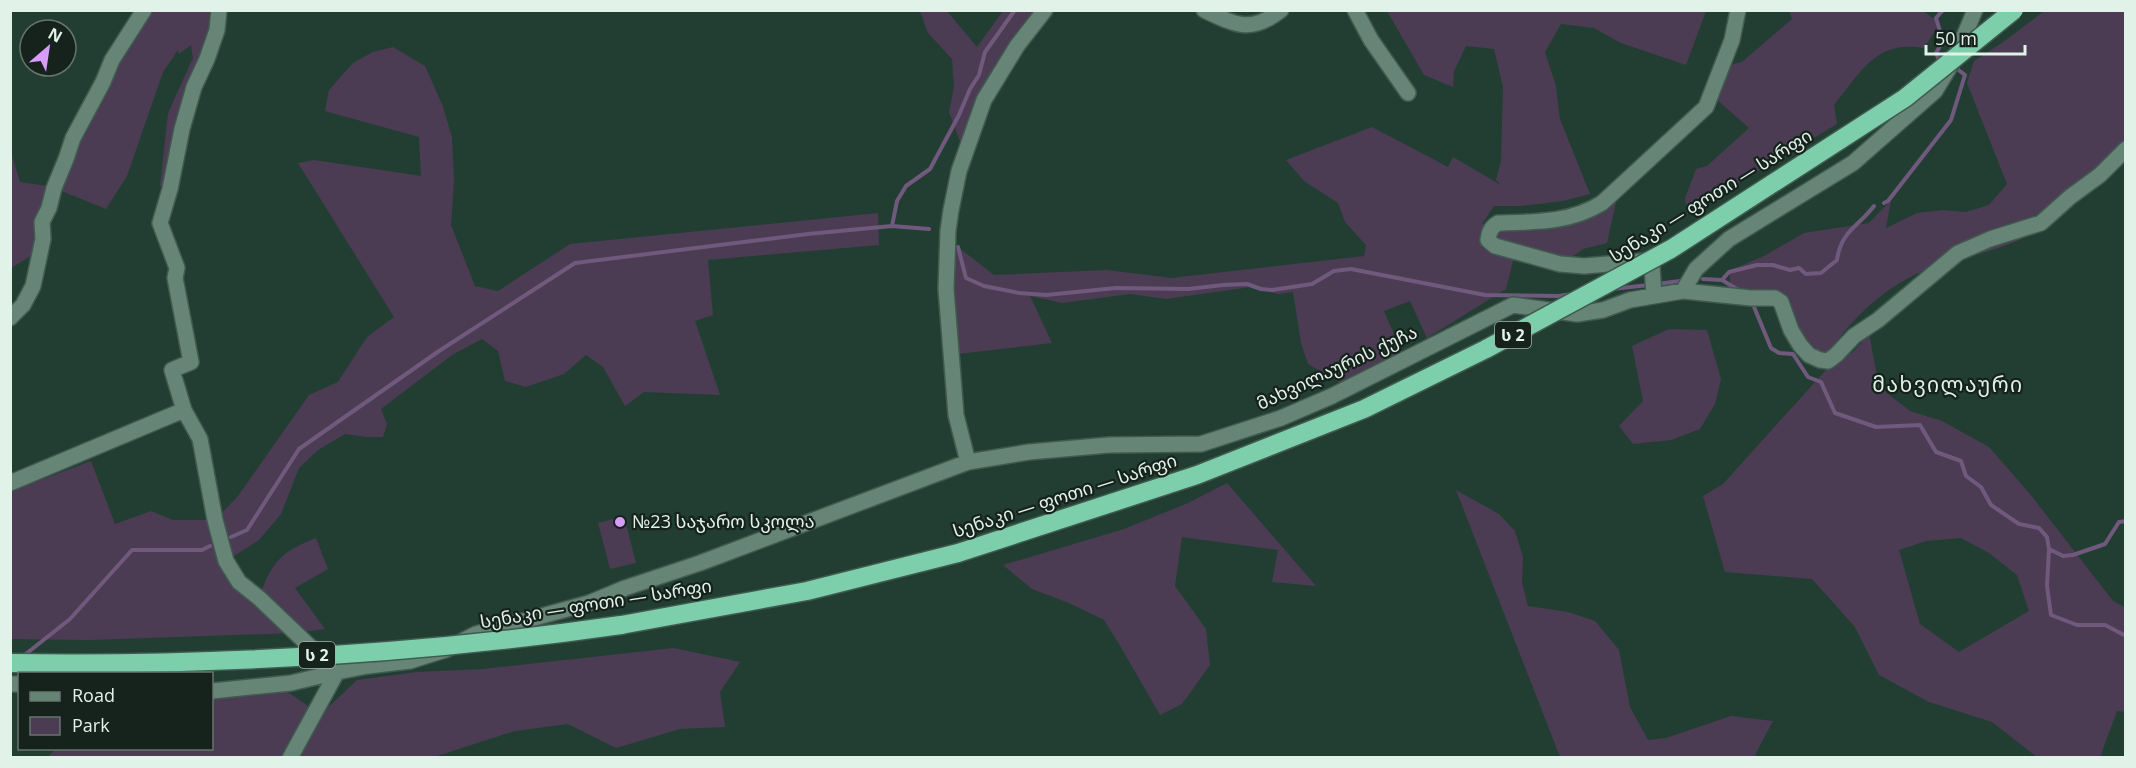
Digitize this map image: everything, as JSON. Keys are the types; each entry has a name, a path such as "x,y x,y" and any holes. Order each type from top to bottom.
{"highway":[{"name":"სენაკი — ფოთი — სარფი","path":"10,663 103,664 371,653 521,640 621,626 807,591 958,553 1197,475 1364,409 1486,350 1671,249 1905,98 2014,10"}],"street":[{"path":"10,318 23,305 33,286 43,239 42,222 73,138 112,60 144,10"},
{"path":"219,10 217,30 194,87 182,129 170,189 160,223 177,268 175,278 191,362 172,370 184,410 200,439 215,520 226,561 239,582 337,672 290,758"},
{"path":"968,462 956,415 946,290 949,219 959,171 984,100 1017,46 1045,10"},
{"path":"1204,10 1246,26 1258,24 1281,10"},
{"path":"1355,10 1371,40 1408,93"},
{"path":"1654,286 1652,266 1645,261 1584,266 1560,264 1495,246 1488,240 1489,234 1492,226 1498,223 1545,222 1587,212 1602,203 1636,173 1706,106 1732,40 1738,10"},
{"path":"1683,291 1696,269 1729,239 1853,163 1935,92 1955,58 1975,10"},
{"name":"მახვილაურის ქუჩა","path":"213,691 291,683 368,666 410,661 445,650 476,634 589,603 968,462 1029,452 1109,445 1201,444 1281,418 1332,396 1514,305 1577,314 1603,310 1630,300 1654,286 1742,298 1775,298 1781,302 1791,330 1800,345 1809,355 1828,361 1854,336 1878,320 1958,253 1990,239 2041,223 2100,175 2126,149"},
{"path":"10,483 184,410"}],"green space":[{"path":"144,11 219,11 170,189 160,186 168,113 193,58 191,45 179,54 178,50 163,72 127,176 106,209 54,188 41,250 11,268 10,149 20,182 54,187"},
{"path":"920,11 947,11 977,47 1003,11 1044,11 962,147 949,112 954,87 952,59 928,33"},
{"path":"1387,11 1706,11 1686,65 1621,43 1594,28 1561,24 1545,52 1556,86 1560,119 1590,194 1563,201 1521,206 1494,206 1482,224 1493,229 1554,220 1618,193 1607,243 1583,249 1554,270 1515,253 1506,289 1427,338 1410,301 1384,311 1402,352 1343,384 1308,364 1301,343 1293,292 1278,294 1251,287 1166,299 1130,294 1062,303 1030,296 1052,343 949,355 946,257 958,247 994,275 1107,270 1171,278 1364,256 1366,245 1345,222 1338,203 1304,181 1286,160 1372,127 1448,167 1453,157 1501,185 1496,180 1501,161 1503,87 1494,49 1466,46 1454,71 1453,87 1424,75"},
{"path":"1789,11 1923,11 1940,23 1924,48 1893,49 1871,61 1834,105 1837,124 1687,214 1685,198 1696,169 1707,166 1749,128 1707,91 1717,68 1742,62 1792,19"},
{"path":"2044,11 2125,11 2125,142 2043,226 2014,242 1934,267 1906,279 1858,316 1831,351 1818,353 1806,348 1781,302 1732,296 1729,271 1764,256 1804,233 1869,223 1891,200 1886,228 1917,213 1942,210 1966,212 1989,205 2007,184 1967,83 1974,61"},
{"path":"393,47 425,66 442,104 452,137 454,181 451,225 475,286 498,291 570,244 878,213 879,245 708,260 713,315 695,321 720,395 644,392 625,406 603,367 586,355 564,374 526,387 505,381 498,351 482,339 452,355 381,409 387,424 383,437 345,434 318,450 299,468 281,514 259,540 226,561 259,597 273,566 293,548 316,538 328,569 295,588 325,629 295,633 90,640 11,639 11,491 91,461 115,524 151,511 173,520 215,520 238,496 309,395 338,382 367,337 394,317 298,163 314,160 421,176 419,137 325,111 329,90 353,63 373,52"},
{"path":"1669,329 1707,330 1721,379 1715,404 1700,429 1671,440 1633,444 1619,426 1643,401 1632,346"},
{"path":"1869,333 1879,387 1910,411 1942,421 1989,447 2030,494 2113,601 2125,607 2125,712 2117,711 2100,757 2037,757 1992,722 1929,702 1879,675 1855,627 1812,579 1725,572 1703,496 1723,484 1825,371 1854,351","holes":["1961,538 1989,553 2017,575 2029,611 1959,652 1920,624 1899,550 1926,541"]},
{"path":"1227,483 1316,586 1272,582 1278,550 1182,537 1175,586 1206,629 1210,665 1182,704 1160,715 1104,620 1032,589 1003,565 1124,529 1188,503"},
{"path":"1456,490 1499,514 1515,531 1523,557 1522,583 1528,606 1568,612 1595,621 1619,650 1630,707 1648,740 1666,738 1731,716 1773,721 1755,755 1760,757 1560,757"},
{"path":"624,516 636,563 610,569 598,523"},
{"path":"674,648 740,662 720,692 725,727 680,729 616,748 568,724 515,731 434,757 300,758 321,714 357,680 417,672 483,669"},
{"path":"285,690 315,711 290,757 46,758 55,750 213,750 213,696"}],"waterway":[{"path":"892,226 897,201 906,186 930,169 979,75 985,52 1015,10"},
{"path":"1942,62 1936,53 1943,41 1936,18 1943,10"},
{"path":"1884,203 1888,201 1951,120 1965,75 1956,68"},
{"path":"1722,280 1729,272 1757,265 1773,265 1790,270 1799,268 1806,274 1821,273 1837,260 1846,236 1874,206"},
{"path":"231,537 247,530 299,449 439,351 575,263 808,234 892,226 929,229"},
{"path":"958,247 966,278 984,286 1019,293 1046,295 1116,288 1188,289 1247,284 1272,290 1312,284 1334,271 1351,269 1485,295 1558,296 1572,294"},
{"path":"1703,279 1722,280 1740,291"},
{"path":"1657,284 1680,281"},
{"path":"1612,289 1649,285"},
{"path":"1752,302 1771,348 1779,353 1793,354 1808,377 1821,382 1835,413 1876,427 1920,425 1936,452 1961,461 1966,476 1981,487 1991,505 2019,524 2039,528 2047,537 2049,549 2047,586 2051,615 2077,625 2105,625 2126,636"},
{"path":"2049,549 2063,556 2105,544 2119,522 2126,521"},
{"path":"22,657 70,619 132,550 202,550 210,546"}],"place":[{"name":"№23 საჯარო სკოლა","path":"620,522"}],"district":[{"name":"მახვილაური","path":"1948,385"}]}
